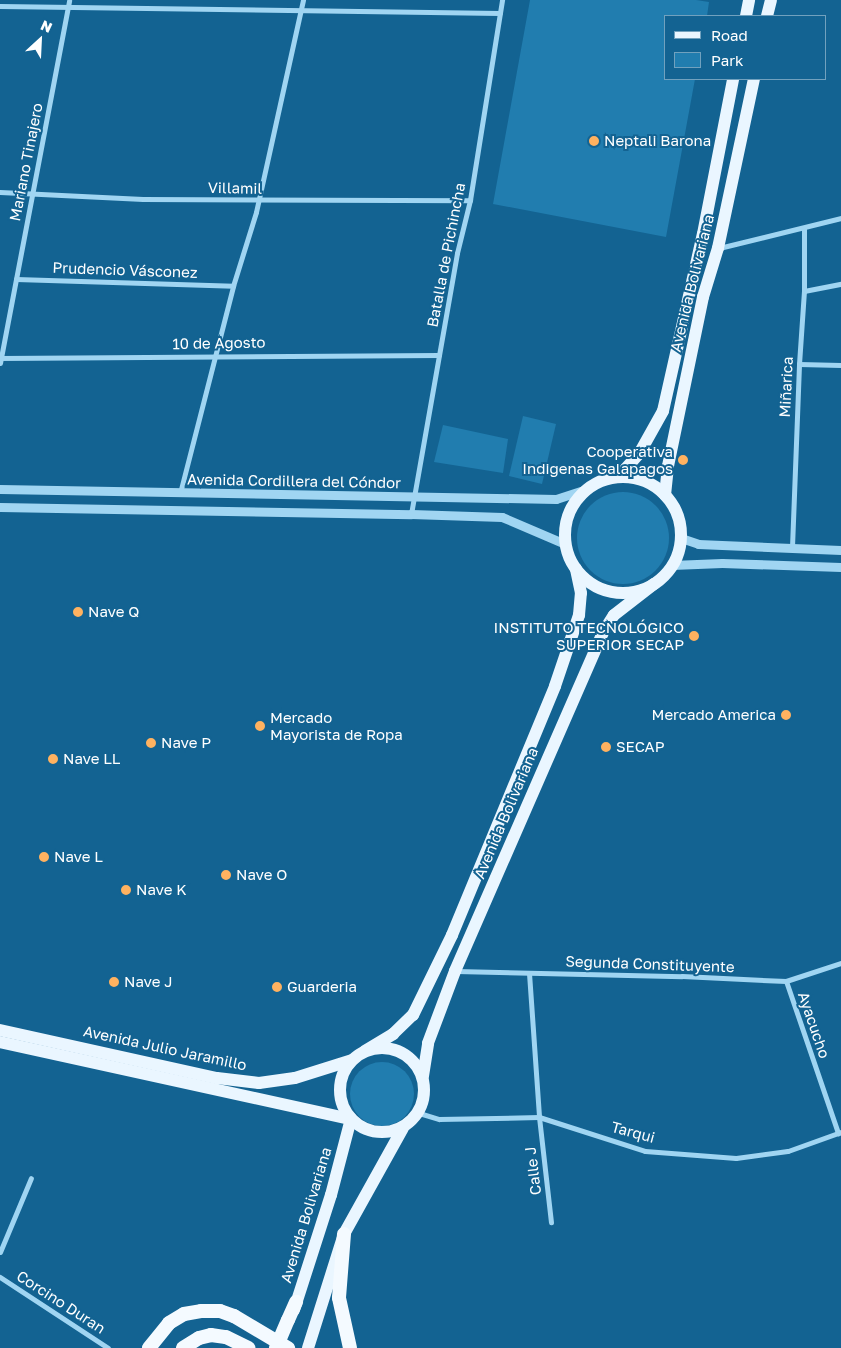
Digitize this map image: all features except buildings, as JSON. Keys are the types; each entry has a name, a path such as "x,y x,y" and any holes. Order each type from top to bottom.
{"highway":[{"path":"344,1234 339,1298 350,1348"},
{"path":"276,1348 290,1320 296,1302"},
{"path":"149,1348 169,1323 184,1314 200,1311 220,1311 234,1316 288,1348"},
{"path":"183,1348 199,1338 211,1335 226,1337 249,1348"}],"main road":[{"path":"746,15 749,0"},
{"path":"768,15 771,0"},
{"name":"Avenida Bolivariana","path":"618,477 639,454 663,411 703,234 734,80"},
{"name":"Avenida Bolivariana","path":"665,496 668,466 703,297 718,248 754,80"},
{"name":"Avenida Bolivariana","path":"296,1302 331,1195 350,1119 343,1108 340,1095 340,1082 344,1070 352,1060 393,1034 413,1015 452,935 555,686 579,615 581,593 576,569 566,544 565,529 569,514 576,500 601,481 618,477 635,478 651,485 665,496 677,515 681,538 678,552 672,565 654,584 614,615 602,634 455,971 428,1043 423,1076 424,1101 419,1113"},
{"name":"Avenida Bolivariana","path":"576,569 598,587 612,592 633,591 654,584"},
{"name":"Avenida Julio Jaramillo","path":"0,1030 217,1078 259,1083 295,1078 352,1060"},
{"name":"Avenida Julio Jaramillo","path":"0,1042 350,1119"},
{"name":"Avenida Bolivariana","path":"365,1051 378,1048 393,1049 406,1054 416,1064 423,1076"},
{"path":"308,1348 344,1234 403,1128 419,1113"},
{"path":"350,1119 362,1128 375,1132 389,1132 403,1128"}],"street":[{"name":"Mariano Tinajero","path":"0,360 69,0"},
{"path":"180,493 233,286 259,200 303,0"},
{"name":"Batalla de Pichincha","path":"411,514 457,254 470,200 502,0"},
{"path":"0,6 500,12"},
{"name":"Villamil","path":"0,192 32,192 142,199 470,200"},
{"path":"718,248 841,218"},
{"name":"Miñarica","path":"792,547 799,364 804,291 804,228"},
{"name":"Prudencio Vásconez","path":"16,279 233,286"},
{"path":"804,291 841,284"},
{"name":"10 de Agosto","path":"0,360 216,355 439,355"},
{"path":"799,364 841,366"},
{"name":"Avenida Cordillera del Cóndor","path":"0,489 556,498 587,490"},
{"name":"Avenida Cordillera del Cóndor","path":"0,507 502,517 566,544"},
{"path":"681,538 698,544 841,550"},
{"path":"672,565 722,563 841,567"},
{"name":"Segunda Constituyente","path":"455,971 682,976 786,981 841,963"},
{"name":"Calle J","path":"529,973 540,1118 551,1222"},
{"name":"Ayacucho","path":"786,981 839,1133"},
{"name":"Tarqui","path":"419,1113 439,1119 540,1118 645,1151 736,1158 788,1151 839,1133"},
{"path":"0,1252 31,1178"},
{"name":"Corcino Duran","path":"0,1277 108,1348"}],"green space":[{"name":"Neptali Barona","path":"530,0 696,0 709,2 707,15 664,15 664,80 695,80 666,237 493,204"},
{"path":"523,416 556,424 542,484 509,476"},
{"path":"443,425 508,439 503,473 434,462"},
{"path":"623,492 632,493 649,500 661,512 668,529 668,547 661,564 649,576 632,583 623,584 614,583 597,576 585,564 578,547 577,538 578,529 585,512 597,500 614,493"},
{"path":"382,1062 400,1068 408,1076 414,1094 408,1112 400,1120 382,1126 364,1120 356,1112 350,1094 356,1076 364,1068"}],"place":[{"name":"Neptali Barona","path":"594,141"},
{"name":"Cooperativa Indigenas Galapagos","path":"683,460"},
{"name":"Nave Q","path":"78,612"},
{"name":"INSTITUTO TECNOLÓGICO SUPERIOR SECAP","path":"694,636"},
{"name":"Mercado America","path":"786,715"},
{"name":"Mercado Mayorista de Ropa","path":"260,726"},
{"name":"Nave P","path":"151,743"},
{"name":"SECAP","path":"606,747"},
{"name":"Nave LL","path":"53,759"},
{"name":"Nave L","path":"44,857"},
{"name":"Nave O","path":"226,875"},
{"name":"Nave K","path":"126,890"},
{"name":"Nave J","path":"114,982"},
{"name":"Guarderia","path":"277,987"}]}
